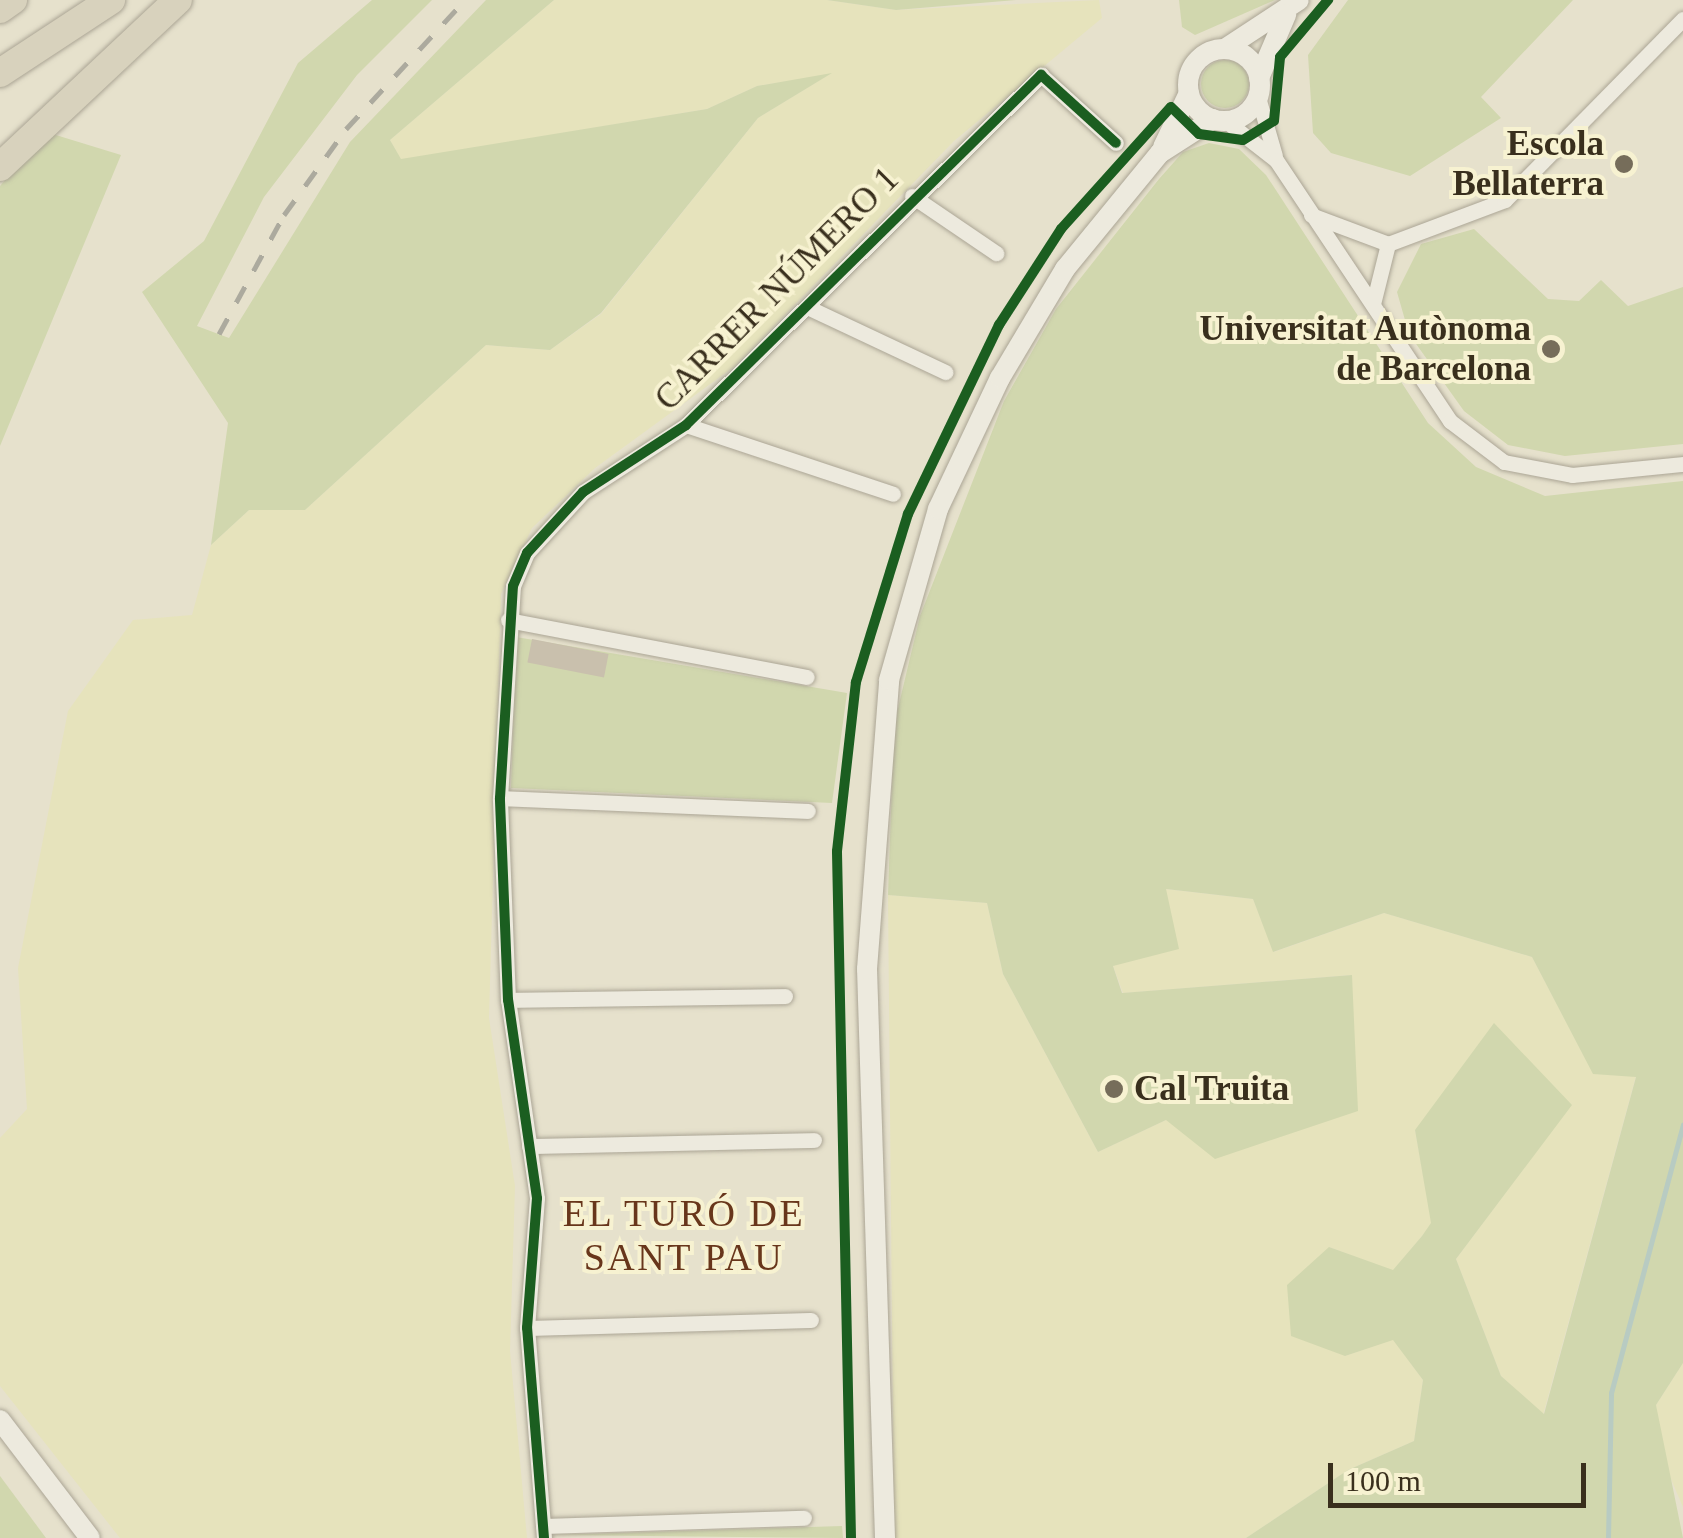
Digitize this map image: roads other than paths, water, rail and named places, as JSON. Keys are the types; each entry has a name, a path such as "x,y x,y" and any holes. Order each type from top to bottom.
{"highway":[{"path":"0,9 13,0"},
{"path":"0,73 111,0"},
{"path":"0,167 178,0"}],"street":[{"path":"885,1538 868,969 890,680 938,509 1000,378 1065,269 1160,153 1189,93 1196,63 1293,6"},
{"path":"1160,153 1219,120 1259,87 1293,6"},
{"path":"1311,215 1388,244 1506,200 1683,19"},
{"path":"1226,48 1245,55 1259,87 1276,160 1450,420 1504,462 1572,475 1683,464"},
{"name":"CARRER NÚMERO 1","path":"544,1532 527,1328 537,1198 508,1000 500,798 508,620 527,553 560,516 686,425 807,307 912,196 1041,75 1116,143"},
{"path":"1189,93 1219,120 1276,160"},
{"path":"912,196 996,253"},
{"path":"1373,304 1388,244"},
{"path":"807,307 945,372"},
{"path":"686,425 892,494"},
{"path":"508,620 806,677"},
{"path":"500,798 808,812"},
{"path":"508,1000 785,996"},
{"path":"529,1146 814,1140"},
{"path":"527,1328 811,1320"},
{"path":"0,1420 90,1538"},
{"path":"0,1442 74,1538"},
{"path":"544,1532 804,1518"}],"waterway":[{"path":"1608,1538 1611,1393 1683,1124"}],"railway":[{"path":"219,334 284,215 346,129 465,0"}],"place":[{"name":"Escola Bellaterra","path":"1624,164"},
{"name":"Universitat Autònoma de Barcelona","path":"1551,349"},
{"name":"Cal Truita","path":"1114,1089"}],"district":[{"name":"EL TURÓ DE SANT PAU","path":"684,1236"}]}
